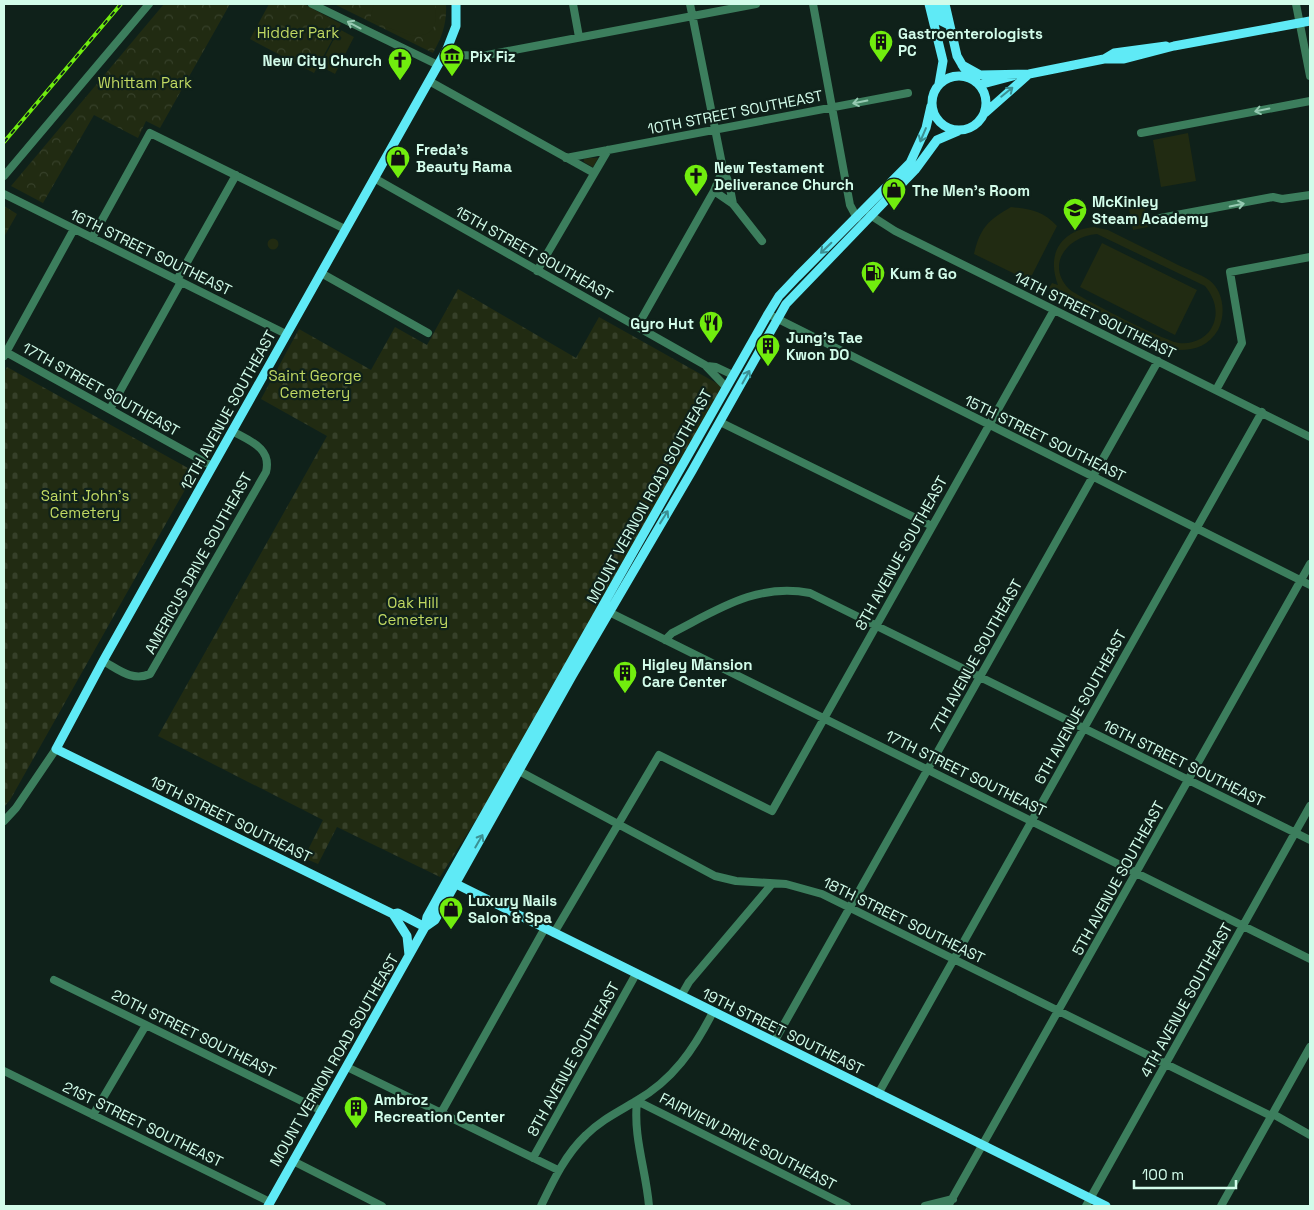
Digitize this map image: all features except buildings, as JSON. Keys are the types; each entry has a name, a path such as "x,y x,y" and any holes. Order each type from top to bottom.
{"main road":[{"name":"12TH AVENUE SOUTHEAST","path":"56,748 212,466 438,65 456,26 456,4"},
{"path":"928,4 943,61 939,84 932,98 931,106 942,126 958,131 974,126 985,112 1025,73"},
{"path":"936,4 941,22 949,25"},
{"path":"945,4 957,56 985,95 985,112"},
{"path":"939,84 945,80 960,76 977,83 999,81 1025,73 1104,59 1124,59 1174,46 1310,21"},
{"path":"962,65 980,74 1025,73"},
{"name":"MOUNT VERNON ROAD SOUTHEAST","path":"269,1204 425,927 435,920 452,881 768,314 779,296 796,277 910,163 926,128 931,106"},
{"name":"MOUNT VERNON ROAD SOUTHEAST","path":"452,881 519,771 609,612 707,446 786,304 914,170 937,140 958,131"},
{"path":"707,446 713,421 731,388 733,376"},
{"name":"19TH STREET SOUTHEAST","path":"56,748 393,914 398,914 425,927"},
{"name":"19TH STREET SOUTHEAST","path":"452,881 712,1012 983,1145 1088,1202 1106,1206"},
{"name":"19TH STREET SOUTHEAST","path":"393,914 408,936 409,956"}],"street":[{"path":"4,176 149,4"},
{"path":"312,4 375,36 396,43 438,65"},
{"path":"573,4 579,37"},
{"path":"690,4 723,169 729,183 733,204"},
{"path":"447,48 461,55 482,56 756,4"},
{"path":"813,4 850,205 857,218"},
{"path":"1296,4 1310,76"},
{"path":"429,81 594,173"},
{"name":"10TH STREET SOUTHEAST","path":"566,158 908,93"},
{"path":"1141,134 1310,101"},
{"path":"92,238 150,133 345,229"},
{"path":"537,271 608,150"},
{"path":"637,327 714,191 723,169"},
{"path":"110,409 236,175"},
{"name":"15TH STREET SOUTHEAST","path":"374,178 707,366 726,387"},
{"path":"714,191 733,204 762,241"},
{"name":"16TH STREET SOUTHEAST","path":"4,194 286,334"},
{"path":"1155,219 1273,197 1282,199 1310,195"},
{"name":"14TH STREET SOUTHEAST","path":"870,215 895,231 1310,437"},
{"path":"4,353 74,229"},
{"path":"1216,390 1242,343 1230,272 1310,257"},
{"path":"321,273 428,333"},
{"name":"8TH AVENUE SOUTHEAST","path":"617,824 659,755 772,811 1054,310"},
{"name":"15TH STREET SOUTHEAST","path":"768,314 1310,585"},
{"name":"17TH STREET SOUTHEAST","path":"4,353 212,466"},
{"name":"7TH AVENUE SOUTHEAST","path":"774,1042 1158,361"},
{"name":"15TH STREET SOUTHEAST","path":"707,366 716,367 733,376"},
{"name":"6TH AVENUE SOUTHEAST","path":"878,1094 1262,412"},
{"path":"720,422 932,526"},
{"name":"AMERICUS DRIVE SOUTHEAST","path":"103,661 134,677 142,678 150,674 252,497 266,472 268,462 266,453 260,447 232,431"},
{"name":"5TH AVENUE SOUTHEAST","path":"948,1206 1310,564"},
{"name":"16TH STREET SOUTHEAST","path":"665,640 672,633 739,598 755,593 782,591 810,594 1310,840"},
{"name":"17TH STREET SOUTHEAST","path":"609,612 1310,959"},
{"name":"12TH AVENUE SOUTHEAST","path":"4,821 23,799 56,748"},
{"name":"18TH STREET SOUTHEAST","path":"519,771 715,876 736,882 786,884 822,894 1310,1135"},
{"name":"4TH AVENUE SOUTHEAST","path":"1088,1202 1310,806"},
{"path":"554,933 617,824"},
{"path":"681,996 689,982 772,884"},
{"path":"441,1113 545,928"},
{"name":"8TH AVENUE SOUTHEAST","path":"533,1158 636,974"},
{"name":"20TH STREET SOUTHEAST","path":"54,980 322,1111"},
{"path":"541,1206 558,1170 590,1131 618,1110 637,1101 676,1071 699,1039 712,1012"},
{"path":"93,1115 146,1025"},
{"path":"1221,1206 1310,1047"},
{"path":"347,1067 558,1170"},
{"name":"21ST STREET SOUTHEAST","path":"4,1071 269,1204"},
{"path":"637,1101 635,1119 649,1206"},
{"name":"FAIRVIEW DRIVE SOUTHEAST","path":"637,1101 847,1206"},
{"path":"293,1161 381,1206"},
{"path":"925,1206 953,1199"}],"green space":[{"name":"Whittam Park","path":"164,4 230,4 160,128 146,121 138,138 94,115 43,203 11,186"},
{"name":"Hidder Park","path":"269,4 304,4 341,24 314,73 250,39"},
{"path":"334,4 446,4 445,24 433,53"},
{"path":"374,4 435,4 435,23 431,31 424,35 406,34 370,19"},
{"path":"339,29 354,37 335,74 320,66"},
{"path":"1188,133 1196,181 1161,187 1153,140"},
{"path":"598,158 593,167 584,162 584,159"},
{"path":"1143,201 1148,227 1133,230 1128,204"},
{"path":"4,206 17,214 4,237"},
{"path":"1011,207 1036,212 1047,217 1057,226 1032,275 1023,278 974,254 982,231 996,216"},
{"path":"1094,227 1108,230 1209,280 1218,290 1221,297 1223,310 1218,330 1202,346 1179,350 1049,288 1052,283 1058,285 1054,263 1059,245 1065,238 1082,229","holes":["1097,234 1205,286 1215,304 1216,315 1211,330 1199,340 1179,343 1123,319 1076,294 1062,280 1059,270 1060,261 1063,253 1077,240"]},
{"path":"273,238 279,244 273,250 267,244"},
{"path":"1102,243 1197,290 1175,335 1080,287"},
{"name":"Oak Hill Cemetery","path":"458,289 576,358 599,317 720,385 721,389 489,799 440,877 337,827 318,864 304,858 323,820 158,736 327,436 261,399 299,329 371,370 395,327 427,345"},
{"name":"Saint John's Cemetery","path":"7,367 195,472 10,800 4,807 4,373"}],"railway":[{"path":"4,142 121,4"}],"place":[{"name":"Gastroenterologists PC","path":"881,63"},
{"name":"Pix Fiz","path":"452,77"},
{"name":"New City Church","path":"400,81"},
{"name":"Freda's Beauty Rama","path":"398,179"},
{"name":"New Testament Deliverance Church","path":"696,197"},
{"name":"The Men's Room","path":"894,211"},
{"name":"McKinley Steam Academy","path":"1075,231"},
{"name":"Kum & Go","path":"873,294"},
{"name":"Gyro Hut","path":"711,344"},
{"name":"Jung's Tae Kwon DO","path":"768,367"},
{"name":"Higley Mansion Care Center","path":"625,694"},
{"name":"Luxury Nails Salon & Spa","path":"451,930"},
{"name":"Ambroz Recreation Center","path":"356,1129"}],"park label":[{"name":"Saint George Cemetery","path":"315,384"}]}
